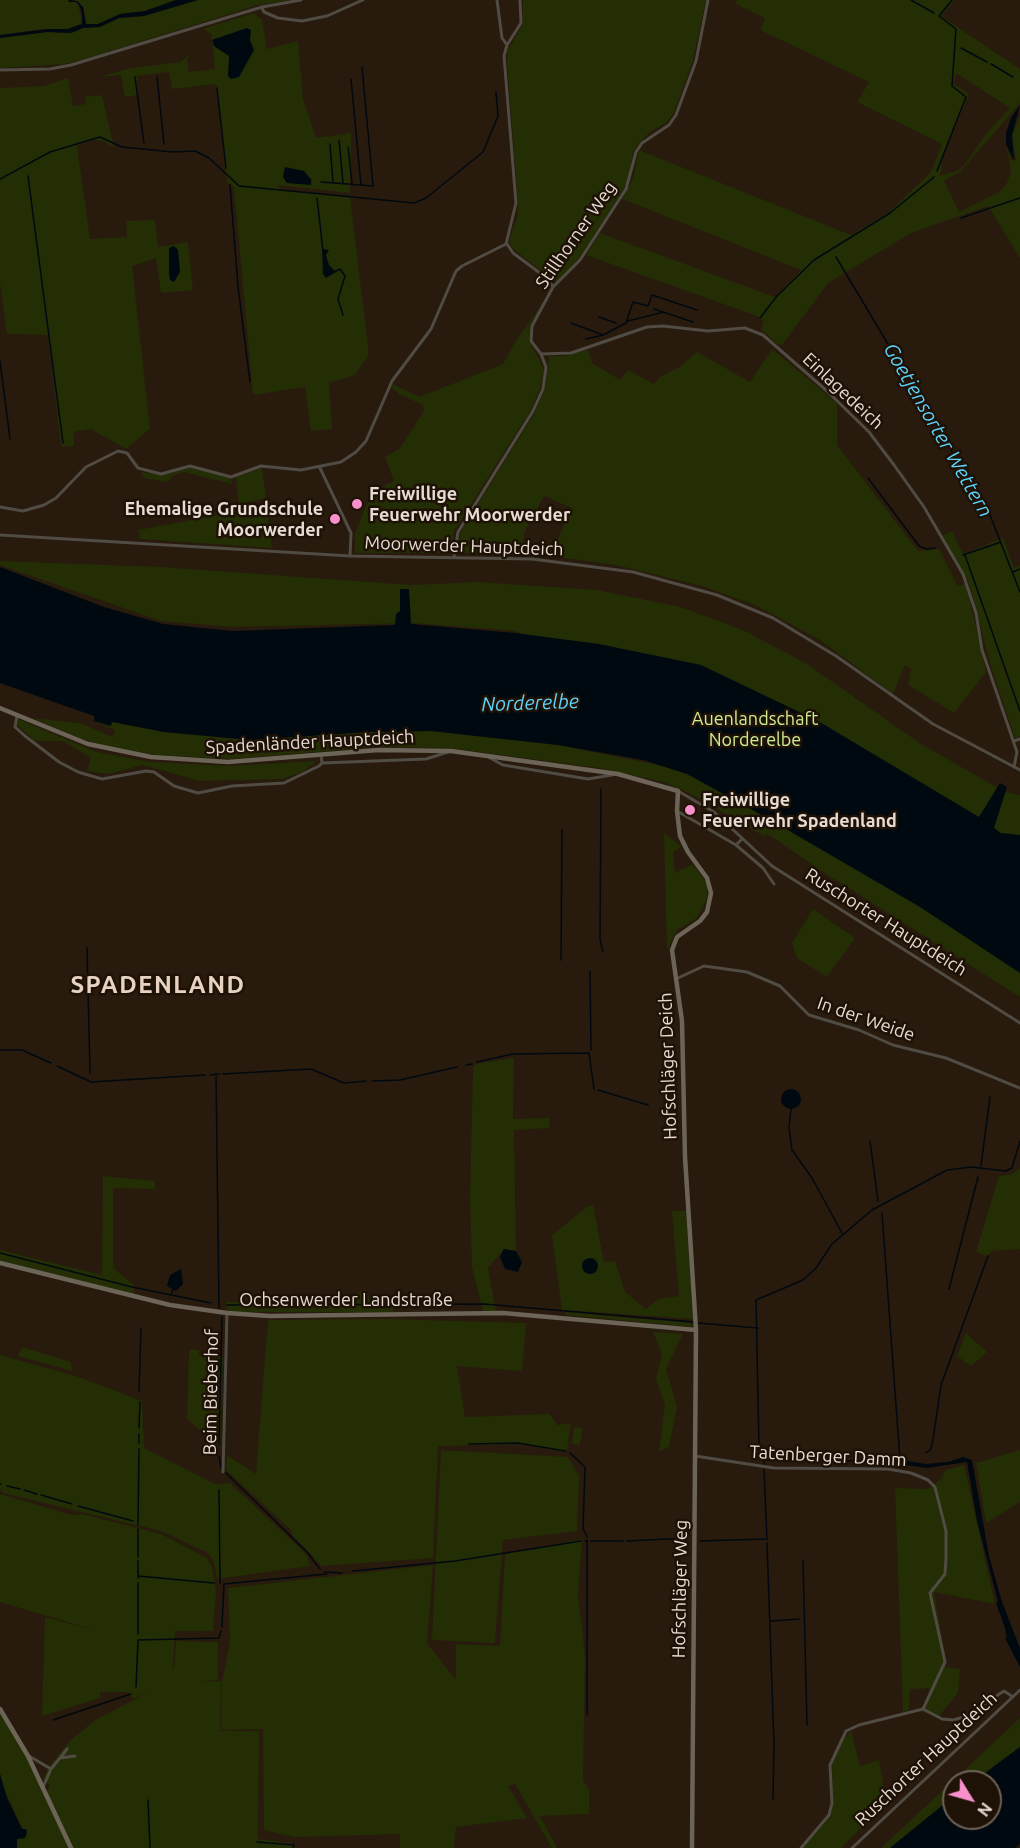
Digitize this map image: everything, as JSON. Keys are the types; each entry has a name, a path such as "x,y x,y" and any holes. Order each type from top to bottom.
{"street":[{"path":"0,70 50,69 71,65 262,7 301,0"},
{"path":"262,7 264,12 278,18 302,21 327,16 363,0"},
{"path":"497,0 502,38 507,45"},
{"path":"0,507 18,511 44,505 56,498 86,467 118,451 127,453 138,468 161,474 190,466 231,477 261,466 302,470 320,468 350,458 366,441 392,381 432,328 456,271 506,244 516,203 504,62 507,45 521,23 520,0"},
{"name":"Stillhorner Weg","path":"541,354 531,340 532,326 553,287 580,260 626,189 636,152 642,143 669,125 676,115 696,61 708,0"},
{"path":"506,244 513,253 548,279 553,287"},
{"name":"Einlagedeich","path":"541,354 571,353 633,330 656,326 700,331 741,328 763,335 833,396 869,432 924,507 967,583 982,650 1018,756 1014,767"},
{"path":"454,557 458,532 538,400 546,373 541,354"},
{"path":"320,468 351,533 350,556"},
{"name":"Moorwerder Hauptdeich","path":"0,535 350,556 532,559 615,569 686,586 735,602 805,636 933,724 1020,770"},
{"name":"Spadenländer Hauptdeich","path":"0,708 88,744 151,757 228,762 387,750 451,751 618,774 678,791"},
{"path":"17,715 15,727 41,749 78,772 102,778 146,771 154,772 174,786 198,793 232,786 274,786 305,775 322,763 426,759 451,751"},
{"path":"1014,741 1020,739"},
{"path":"321,755 322,763"},
{"name":"Spadenländer Hauptdeich","path":"485,755 503,765 588,779 618,774"},
{"name":"Hofschläger Deich","path":"678,791 677,811 683,844 707,878 711,893 707,912 700,921 684,932 674,943 672,950 678,978 684,1042 685,1157 696,1325"},
{"name":"Ruschorter Hauptdeich","path":"678,791 702,803 772,866 1020,1023"},
{"path":"677,811 736,845 763,868 774,884"},
{"path":"736,845 742,839"},
{"name":"In der Weide","path":"678,978 704,966 747,972 780,986 808,1015 859,1030 893,1046 946,1058 1020,1088"},
{"name":"Ochsenwerder Landstraße","path":"0,1263 170,1305 226,1313 270,1316 503,1313 696,1325"},
{"name":"Beim Bieberhof","path":"223,1472 226,1313"},
{"name":"Hofschläger Weg","path":"692,1848 696,1325"},
{"name":"Tatenberger Damm","path":"695,1456 774,1468 888,1469 911,1473 928,1480 935,1487 946,1531 946,1558 945,1574 930,1593 945,1662 923,1709"},
{"name":"Ruschorter Hauptdeich","path":"852,1848 1020,1689"},
{"path":"801,1848 829,1815 832,1803 830,1765 846,1731 859,1725 923,1709 942,1719 953,1720 964,1717 1004,1691 1013,1697"},
{"path":"0,1709 28,1756 71,1848"},
{"path":"43,1787 51,1769 67,1749"},
{"path":"28,1756 51,1769"},
{"path":"60,1758 75,1756"}],"green space":[{"path":"0,0 69,0 78,3 82,22 73,29 43,29 0,35"},
{"path":"71,0 176,0 145,11 120,14 98,24 86,24 83,7 79,2"},
{"path":"198,0 290,0 258,5 110,51 109,47 108,52 66,64 0,68 0,38 47,32 71,33 83,28 99,27 119,18 144,16"},
{"path":"523,0 706,0 693,60 674,113 666,123 651,131 633,152 628,180 621,193 582,254 557,283 512,248 509,240 518,215 518,203 507,61 508,50 523,24"},
{"path":"737,0 954,0 941,16 1020,69 1020,103 960,172 944,180 959,212 999,192 1007,183 1011,171 1006,144 1011,160 1016,160 1012,135 1020,116 1020,258 988,206 911,233 828,283 782,345 777,344 761,329 764,322 757,316 586,255 600,233 775,297 801,270 622,199 633,179 639,150 851,235 889,212 931,172 942,144 857,102 869,82 760,30 765,18 736,4","holes":["956,73 1010,108 986,134 959,170 940,176 943,154 969,94 954,84"]},
{"path":"254,13 262,20 267,49 298,41 303,99 316,138 351,133 350,193 278,185 281,190 350,197 369,354 355,375 329,383 332,429 311,431 305,387 253,395 234,187 227,182 216,84 172,89 169,72 137,76 138,95 125,97 121,75 99,77 131,68 181,62 194,49 187,58 189,72 215,69 211,34 203,29","holes":["250,39 253,46 230,66 229,56 214,46","284,169 312,180 311,184 287,183 283,177"]},
{"path":"68,78 73,106 86,104 85,97 102,95 114,148 103,141 92,140 77,146 90,239 127,237 126,221 155,220 158,247 188,242 193,290 161,293 156,258 132,266 150,429 126,449 91,429 74,432 74,446 61,447 48,335 7,334 0,283 0,88 44,86","holes":["169,248 179,259 179,265 169,274"]},
{"path":"546,298 530,325 529,341 544,369 540,388 531,410 454,531 451,553 355,553 355,533 372,492 394,481 385,457 400,448 424,411 423,405 399,394 391,387 393,384 419,397 503,364"},
{"path":"772,349 837,403 837,445 918,551 939,549 958,587 966,583 986,672 954,713 908,685 911,669 905,665 893,694 820,640 755,605 702,586 616,565 550,556 572,508 544,496 524,533 523,554 458,553 460,533 535,412 545,389 549,356 565,356 588,350 592,363 620,380 628,370 654,384 660,377 681,366 697,352 750,382"},
{"path":"190,468 231,478 232,484 184,472 174,475 167,482 144,478 141,472 161,475"},
{"path":"262,468 266,498 239,504 236,477"},
{"path":"267,506 272,548 140,539 138,530"},
{"path":"952,531 963,554 1003,538 1014,568 1020,565 1020,736 1015,738 990,663 969,583 942,536"},
{"name":"Auenlandschaft Norderelbe","path":"0,561 161,567 411,585 478,582 597,590 681,607 745,631 807,664 921,744 1005,792 1020,795 1020,997 817,868 774,838 767,834 764,836 689,793 663,782 600,768 449,748 376,747 230,759 156,755 113,748 82,739 32,718 80,723 113,737 115,730 94,721 110,726 112,721 164,732 250,740 367,732 431,731 558,745 663,766 517,631 413,623 234,627 161,621 0,565"},
{"path":"16,718 96,752 150,762 230,766 317,761 302,772 282,779 199,781 143,765 108,774 87,771 91,758 63,741 35,741 15,723"},
{"path":"664,832 681,847 673,852 675,873 693,864 707,884 707,899 697,918 677,930 667,951"},
{"path":"813,909 855,938 827,977 797,958 792,943"},
{"path":"514,1058 513,1119 550,1118 549,1128 514,1130 516,1251 504,1249 488,1268 496,1311 483,1311 472,1267 470,1199 473,1068 476,1064"},
{"path":"1020,1168 1020,1249 993,1251 986,1256 976,1252 999,1176 1012,1174"},
{"path":"103,1176 155,1181 155,1189 113,1188 113,1268 134,1285 134,1295 0,1261 0,1250 102,1275"},
{"path":"593,1205 604,1262 615,1261 625,1292 646,1309 658,1299 679,1296 672,1211 686,1211 693,1319 562,1310 552,1235 587,1207"},
{"path":"366,1289 370,1301 393,1301 393,1312 227,1312 226,1302 332,1304"},
{"path":"565,1312 691,1323 693,1327 565,1315"},
{"path":"388,1319 526,1323 522,1371 457,1366 465,1417 550,1414 557,1425 571,1423 567,1450 563,1452 519,1444 438,1446 433,1558 322,1566 293,1536 291,1530 226,1470 227,1455 256,1474 268,1320"},
{"path":"653,1332 683,1334 666,1369 677,1406 669,1447 659,1451 665,1405 656,1379 662,1354"},
{"path":"966,1333 987,1352 971,1366 957,1356"},
{"path":"22,1347 71,1362 72,1371 18,1356"},
{"path":"189,1349 199,1350 199,1355 223,1357 220,1447 187,1419"},
{"path":"0,1355 76,1376 142,1401 144,1448 215,1484 230,1483 307,1555 310,1566 217,1579 214,1562 208,1553 161,1531 3,1493 0,1489"},
{"path":"574,1427 582,1428 580,1445 572,1444"},
{"path":"441,1450 568,1457 579,1476 577,1531 503,1540 495,1643 432,1640"},
{"path":"1020,1450 1020,1502 986,1523 976,1463"},
{"path":"964,1465 995,1604 934,1592 946,1661 945,1667 960,1669 958,1693 938,1717 922,1712 930,1688 910,1689 909,1710 903,1712 895,1488 928,1489 940,1480 946,1470"},
{"path":"0,1494 72,1515 82,1514 161,1534 207,1558 212,1567 216,1591 213,1631 175,1631 173,1668 170,1669 174,1669 176,1641 218,1642 218,1680 197,1682 221,1681 220,1731 259,1731 258,1839 294,1844 293,1848 17,1848 17,1839 25,1838 27,1832 23,1829 3,1787 0,1774 0,1714 22,1749 45,1795 50,1786 43,1779 50,1765 70,1741 95,1720 151,1691 133,1699 128,1692 100,1692 100,1698 42,1716 45,1617 101,1632 0,1602"},
{"path":"582,1539 578,1594 585,1655 583,1781 589,1789 589,1814 540,1816 557,1848 552,1848 515,1784 508,1786 527,1818 456,1827 454,1848 400,1848 400,1834 294,1837 264,1830 263,1729 221,1730 222,1681 230,1643 228,1588 433,1565 427,1643 456,1680 456,1644 500,1646 505,1554"},
{"path":"1020,1718 1020,1747 989,1770 964,1770"},
{"path":"851,1731 860,1766 879,1760 886,1802 841,1848 802,1848 830,1816 833,1803 832,1765 840,1743"},
{"path":"942,1791 942,1806 890,1848 881,1848"}],"water":[{"path":"69,0 77,1 83,7 86,24 98,24 120,14 145,11 176,0 198,0 144,16 119,18 100,27 83,28 71,33 47,32 0,38 0,35 67,29 82,24 79,5 76,2 68,2"},
{"path":"247,28 251,30 250,41 254,50 239,77 231,79 228,76 229,56 214,46 212,40"},
{"path":"1020,105 1012,135 1014,161 1006,144 1006,133 1011,118"},
{"path":"285,167 304,171 311,179 311,185 287,183 283,177"},
{"path":"174,246 178,250 180,272 174,282 170,280 169,274 169,248"},
{"path":"322,249 329,250 326,255 329,265 336,272 326,278 323,274"},
{"name":"Norderelbe","path":"0,567 104,607 163,624 233,631 395,625 396,614 400,611 400,589 409,589 411,624 515,633 599,644 701,665 818,721 979,817 1000,783 1007,787 994,828 1001,833 1020,835 1020,973 920,907 767,818 687,774 643,760 558,745 431,731 367,732 250,740 164,732 112,722 111,726 94,721 94,716 0,683"},
{"path":"787,1089 795,1089 801,1095 801,1103 795,1109 787,1109 781,1103 781,1095"},
{"path":"504,1249 516,1251 522,1262 518,1272 505,1269 500,1257"},
{"path":"587,1258 593,1258 598,1266 596,1272 587,1274 582,1269 582,1263"},
{"path":"181,1269 183,1284 176,1291 167,1286 170,1275"},
{"path":"963,1457 972,1460 989,1556 1002,1602 1020,1648 1020,1667 1005,1638 1007,1637 996,1603 998,1602 977,1521 967,1462 927,1468 877,1461 902,1460 926,1464 948,1462"},
{"path":"1020,1747 1020,1844 1016,1848 890,1848 942,1806 942,1830 1002,1830 1002,1770 989,1770"},
{"path":"0,1774 7,1798 22,1829 26,1829 27,1832 25,1838 17,1839 17,1848 0,1848"}],"waterway":[{"path":"911,0 934,13"},
{"path":"937,171 966,97 952,86 956,29 939,16 952,0"},
{"path":"961,48 987,62"},
{"path":"991,64 1013,77"},
{"path":"321,182 373,186 362,67"},
{"path":"135,77 144,143"},
{"path":"157,77 164,144"},
{"path":"351,79 361,185"},
{"path":"217,88 226,168"},
{"path":"0,179 50,152 100,137 122,147 173,152 195,151 209,158 239,186 414,203 426,198 483,152 498,116 496,92"},
{"path":"339,140 343,183"},
{"path":"330,144 333,182"},
{"path":"348,147 352,184"},
{"path":"28,176 63,443"},
{"path":"760,318 777,296 814,260 890,213 934,177"},
{"path":"230,185 238,286 250,382"},
{"path":"317,198 323,251"},
{"path":"961,218 1020,198"},
{"name":"Goetjensorter Wettern","path":"836,257 990,515 1020,592"},
{"path":"334,272 340,269 345,276 338,299 343,315"},
{"path":"586,339 603,335 626,323 633,302 648,306 652,295 697,310"},
{"path":"654,309 693,322"},
{"path":"628,321 664,312"},
{"path":"599,317 616,323"},
{"path":"571,323 603,335"},
{"path":"0,361 10,439"},
{"path":"868,478 919,546 926,549 935,548"},
{"path":"963,555 1001,542"},
{"path":"965,555 1020,711"},
{"path":"1013,572 1020,569"},
{"path":"601,789 600,939 603,952"},
{"path":"561,960 562,830"},
{"path":"87,948 90,1073"},
{"path":"590,971 591,1050"},
{"path":"0,1050 22,1050 51,1063"},
{"path":"477,1062 513,1054 589,1053 594,1089"},
{"path":"466,1065 472,1064"},
{"path":"57,1066 91,1082 205,1075"},
{"path":"372,1081 400,1080 457,1067"},
{"path":"223,1074 311,1069 344,1083 366,1081"},
{"path":"216,1074 219,1308"},
{"path":"210,1075 219,1074"},
{"path":"598,1090 648,1105"},
{"path":"981,1166 990,1097"},
{"path":"791,1109 789,1127 792,1150 812,1178 842,1233"},
{"path":"870,1141 878,1201"},
{"path":"764,1464 764,1460 760,1457 759,1446 756,1300 803,1280 816,1268 832,1244 872,1210 947,1170 971,1167 1006,1171 1012,1168 1020,1141"},
{"path":"949,1289 978,1177"},
{"path":"882,1213 900,1460"},
{"path":"0,1253 132,1287 211,1303"},
{"path":"926,1453 931,1449 933,1440 941,1385 988,1256"},
{"path":"171,1295 173,1289"},
{"path":"227,1305 484,1304 694,1322"},
{"path":"219,1445 222,1317"},
{"path":"698,1323 758,1328"},
{"path":"139,1391 141,1328"},
{"path":"139,1428 140,1402"},
{"path":"139,1434 139,1443"},
{"path":"469,1444 518,1443 565,1451"},
{"path":"138,1525 139,1449"},
{"path":"570,1453 585,1467 583,1528 587,1537"},
{"path":"219,1456 221,1468"},
{"path":"765,1460 877,1461"},
{"path":"700,1541 767,1539 764,1470"},
{"path":"226,1473 307,1552 320,1569"},
{"path":"7,1486 20,1489"},
{"path":"24,1490 37,1494"},
{"path":"219,1490 220,1583"},
{"path":"41,1495 72,1504"},
{"path":"78,1506 133,1521"},
{"path":"138,1529 138,1557"},
{"path":"627,1541 687,1538"},
{"path":"587,1540 587,1715"},
{"path":"353,1571 455,1561 581,1541"},
{"path":"591,1541 623,1541"},
{"path":"767,1543 774,1744 773,1799"},
{"path":"803,1560 807,1725"},
{"path":"138,1561 138,1578"},
{"path":"324,1572 342,1573"},
{"path":"222,1627 224,1584 327,1574"},
{"path":"138,1576 214,1583"},
{"path":"138,1583 138,1634"},
{"path":"771,1621 799,1619"},
{"path":"136,1687 138,1640 219,1638 221,1631"},
{"path":"53,1720 131,1694"},
{"path":"148,1800 150,1848"},
{"path":"257,1842 294,1845 293,1848"}],"place":[{"name":"Freiwillige Feuerwehr Moorwerder","path":"357,504"},
{"name":"Ehemalige Grundschule Moorwerder","path":"335,519"},
{"name":"Freiwillige Feuerwehr Spadenland","path":"690,810"}],"district":[{"name":"SPADENLAND","path":"158,985"}]}
